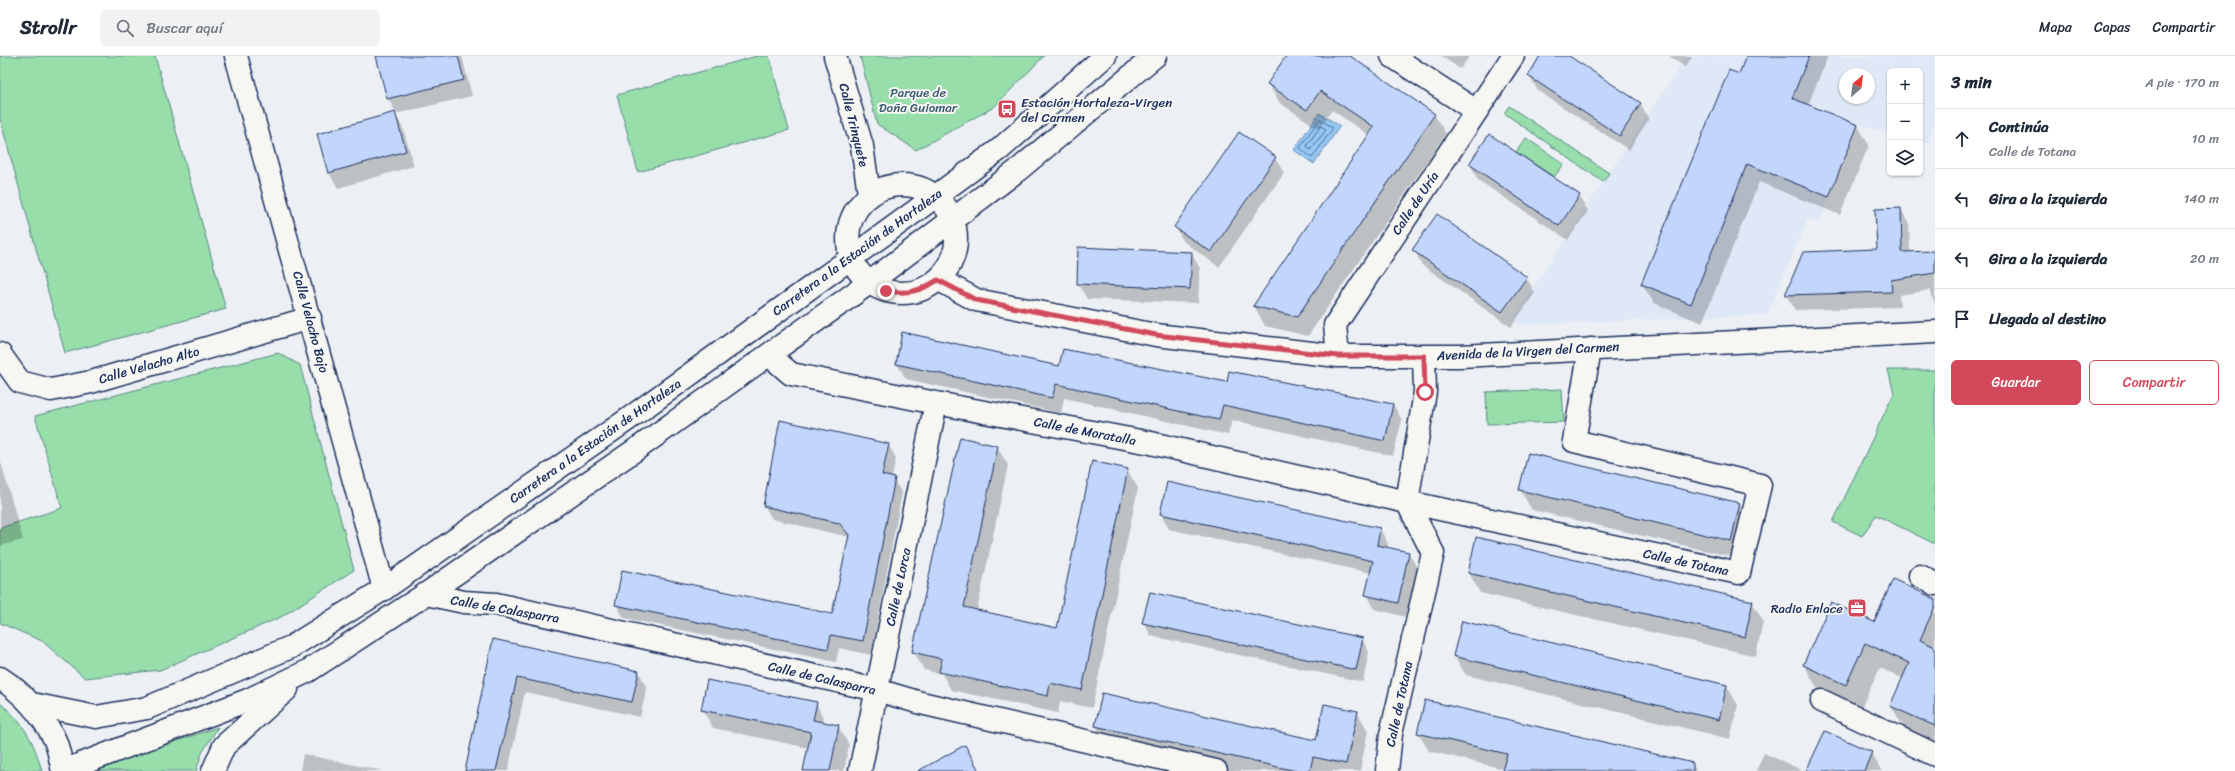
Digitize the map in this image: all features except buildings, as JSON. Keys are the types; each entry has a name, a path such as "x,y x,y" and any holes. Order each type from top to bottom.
{"street":[{"name":"Calle Velacho Bajo","path":"236,56 310,318 384,589"},
{"name":"Calle Trinquete","path":"835,56 862,146 869,194"},
{"name":"Carretera a la Estación de Hortaleza","path":"32,704 96,717 147,708 291,647 384,589 627,420 934,195 1000,149 1105,56"},
{"path":"0,678 15,688 32,704 54,738 63,771 248,700 308,671 426,594 769,355 869,283 1018,170 1155,56"},
{"path":"1392,56 1476,111"},
{"name":"Calle de Uría","path":"1338,356 1335,325 1513,56"},
{"path":"902,184 919,187 934,195 946,206 953,220 956,236 955,252 948,267 938,280 922,289 904,293 886,291 869,283 858,271 850,258 847,240 849,223 857,207 869,194 884,186 902,184"},
{"name":"Avenida de la Virgen del Carmen","path":"938,280 976,300 1156,335 1338,356 1424,356 1935,332"},
{"name":"Calle Velacho Alto","path":"0,354 20,382 51,390 91,382 310,318"},
{"name":"Calle de Totana","path":"1407,502 1739,573 1760,485 1574,441 1590,349"},
{"name":"Calle de Moratalla","path":"769,355 791,374 936,403 1152,443 1407,502"},
{"path":"1407,502 1425,392 1424,356"},
{"name":"Calle de Lorca","path":"860,771 878,690 936,403"},
{"name":"Calle de Totana","path":"1387,771 1391,734 1433,553 1407,502"},
{"name":"Calle de Calasparra","path":"426,594 464,602 496,604 878,690 921,703 1216,771"},
{"path":"213,771 224,746 308,671"},
{"path":"1822,701 1935,755"}],"shaded area":[{"path":"1687,56 1935,56 1935,117 1929,144 1923,142 1923,68 1887,68 1887,132 1858,125 1819,223 1808,219 1767,315 1518,325 1513,318"}],"green space":[{"path":"0,56 155,56 226,309 65,353 0,119"},
{"path":"757,56 769,56 789,130 638,172 617,95"},
{"name":"Parque de Doña Guiomar","path":"860,56 1044,56 994,107 916,150 877,124"},
{"path":"1509,106 1609,173 1603,182 1504,113"},
{"path":"1526,138 1564,164 1554,177 1516,152"},
{"path":"278,353 300,365 354,570 281,617 160,670 85,678 42,641 0,623 0,528 62,508 35,416"},
{"path":"1888,370 1935,370 1935,544 1876,515 1862,536 1833,522 1894,393"},
{"path":"1562,389 1564,422 1487,424 1486,392"},
{"path":"0,703 16,718 27,733 32,742 42,771 0,771"},
{"path":"218,727 202,753 196,771 99,771 110,764"}],"water":[{"path":"1319,113 1340,126 1314,164 1294,150"}],"place":[{"name":"Estación Hortaleza-Virgen del Carmen","path":"1007,109"},
{"name":"Radio Enlace","path":"1857,608"}],"route":[{"path":"886,291 904,293 922,289 938,280 976,300 1156,335 1338,356 1424,356 1425,392"}]}
